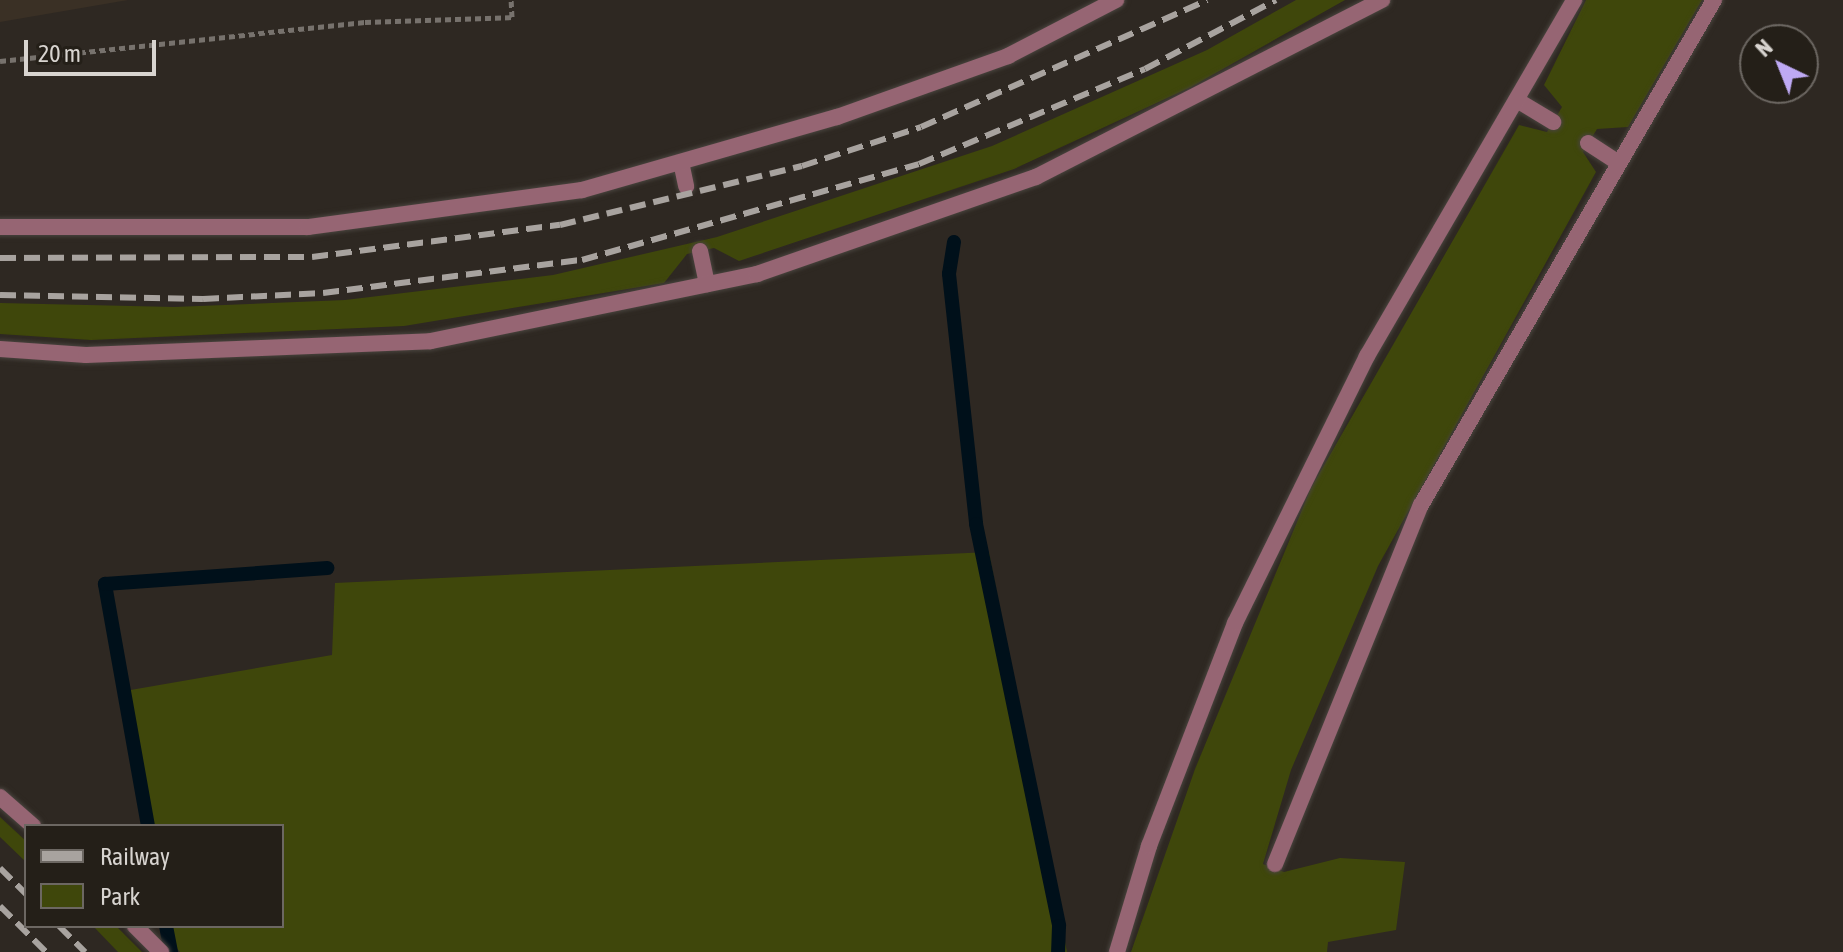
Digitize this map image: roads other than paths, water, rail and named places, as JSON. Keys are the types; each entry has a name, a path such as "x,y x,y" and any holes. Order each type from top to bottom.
{"lane":[{"path":"0,227 308,227 582,190 681,162 1008,56 1116,0"},
{"path":"0,349 86,355 431,341 757,274 1036,177 1382,0"},
{"path":"1117,952 1149,846 1235,623 1367,356 1520,102 1574,0"},
{"path":"1275,864 1421,505 1616,161 1714,0"},
{"path":"1520,102 1553,122"},
{"path":"1588,143 1616,161"},
{"path":"681,162 686,186"},
{"path":"700,251 707,284"},
{"path":"0,797 31,824"},
{"path":"137,928 161,952"}],"waterway":[{"path":"954,242 949,274 976,524 1059,926 1058,952"},
{"path":"148,824 105,584 327,568"},
{"path":"166,928 171,952"}],"railway":[{"path":"0,258 312,257 560,225 802,166 921,127 1207,0"},
{"path":"0,295 203,299 323,293 582,260 919,164 1145,69 1276,0"},
{"path":"0,868 24,892"},
{"path":"0,906 46,952"},
{"path":"61,928 85,952"}]}
